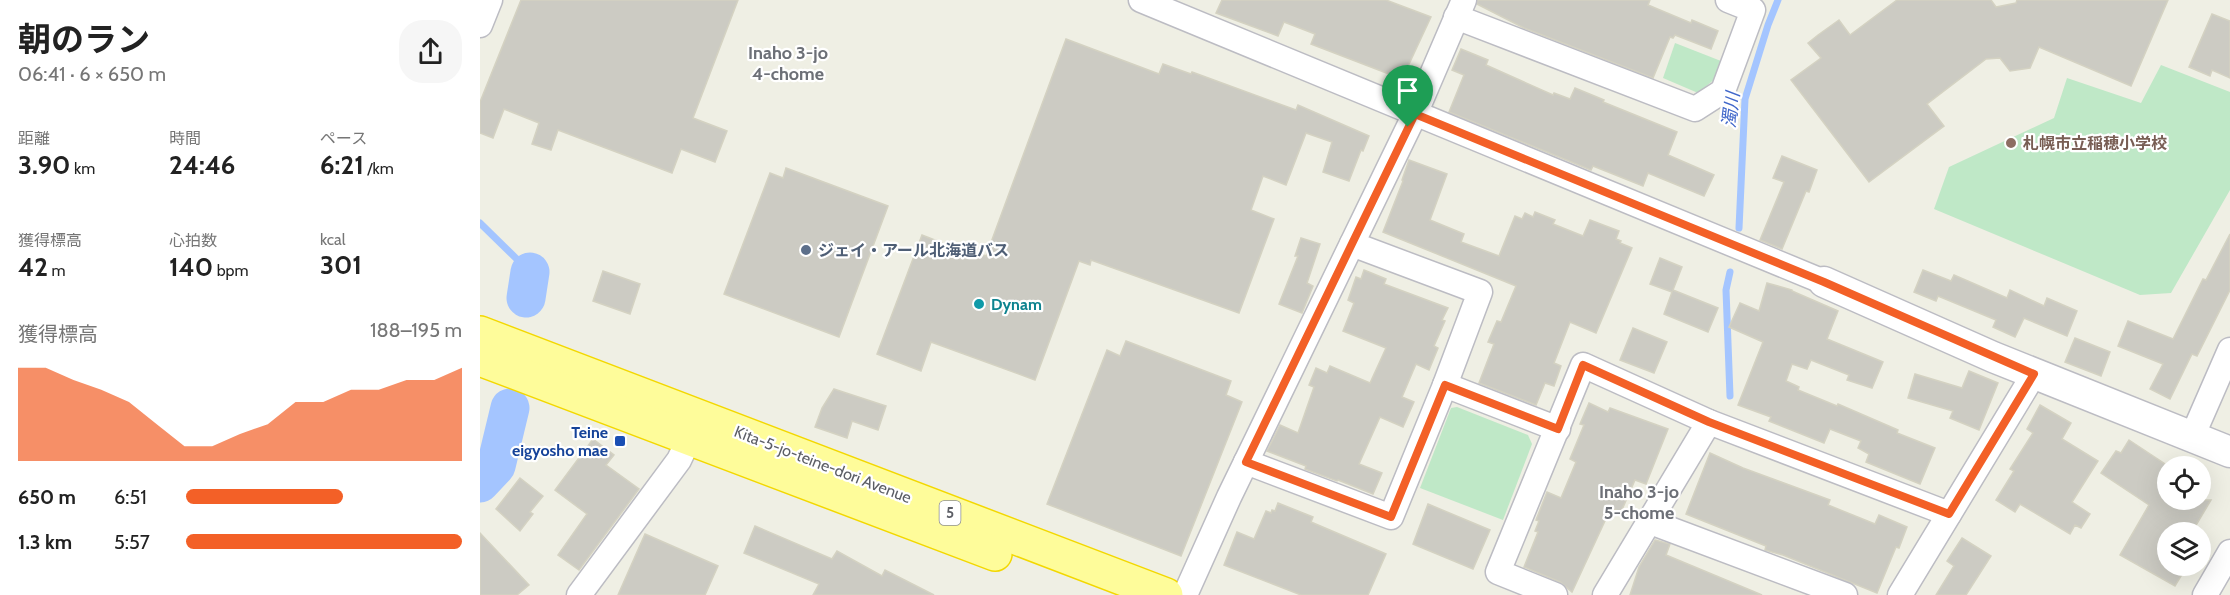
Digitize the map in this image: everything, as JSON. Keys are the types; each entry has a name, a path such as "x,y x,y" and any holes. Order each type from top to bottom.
{"highway":[{"name":"Kita-5-jo-teine-dori Avenue","path":"480,333 1166,595"},
{"name":"Kita-5-jo-teine-dori Avenue","path":"480,358 1103,595"}],"street":[{"path":"480,25 490,0"},
{"path":"1141,0 1824,282 2034,374 2230,452"},
{"path":"1185,595 1246,462 1415,114 1460,8 1695,109 1723,91 1753,10 1728,0"},
{"path":"1246,462 1391,517 1480,292 1352,244"},
{"path":"2192,437 2230,350"},
{"path":"1555,595 1498,572 1583,365 1709,422 1949,514"},
{"path":"1900,595 2034,374"},
{"path":"1445,385 1558,429"},
{"path":"1605,595 1709,422"},
{"path":"579,595 679,460 689,439"},
{"path":"1648,521 1845,595"},
{"path":"2205,595 2230,552"}],"green space":[{"path":"1675,43 1721,61 1716,78 1698,93 1663,78"},
{"path":"2161,65 2230,92 2230,190 2171,293 2140,295 1934,209 1949,167 2054,118 2067,78 2141,103"},
{"path":"1457,407 1528,435 1532,444 1503,520 1420,488 1451,408"}],"building":[{"path":"521,0 738,0 693,118 727,131 715,162 681,149 672,173 558,130 551,150 532,144 539,123 504,109 493,138 480,133 480,102"},
{"path":"1222,0 1386,0 1431,17 1402,79 1311,44 1315,34 1284,22 1278,36 1216,13"},
{"path":"1478,0 1650,0 1648,5 1691,23 1692,20 1718,31 1711,49 1675,35 1673,38 1670,37 1653,78 1524,28 1477,4"},
{"path":"1897,0 1991,0 1996,7 2016,3 2017,0 2168,0 2131,86 2039,47 2030,68 2010,71 2000,58 1986,59 1927,104 1944,126 1869,182 1791,80 1821,58 1808,43 1818,35 1839,20 1850,35"},
{"path":"2212,14 2230,21 2230,78 2212,70 2210,76 2189,67"},
{"path":"1066,39 1159,74 1163,64 1191,74 1192,72 1296,110 1298,105 1369,136 1349,181 1323,172 1332,142 1306,133 1286,185 1263,176 1251,210 1274,219 1239,313 1091,260 1090,265 1079,261 1035,380 931,342 921,371 877,354 922,235 958,249 959,246 986,256"},
{"path":"1461,49 1488,60 1486,65 1553,95 1554,93 1570,99 1575,88 1677,132 1668,155 1714,175 1704,196 1648,173 1643,186 1593,166 1591,170 1449,112 1464,75 1452,70"},
{"path":"1782,156 1817,170 1782,249 1760,240 1784,182 1773,178"},
{"path":"1409,160 1447,174 1430,220 1464,234 1461,242 1499,256 1515,216 1522,219 1525,213 1533,217 1535,212 1555,220 1553,224 1583,236 1590,220 1619,231 1616,239 1632,248 1596,333 1570,322 1554,363 1561,366 1554,386 1545,383 1536,405 1479,383 1494,344 1488,342 1497,321 1501,322 1516,286 1383,232"},
{"name":"ジェイ・アール北海道バス","path":"786,168 888,206 839,337 724,294 770,173 783,178"},
{"path":"2230,234 2230,290 2197,356 2192,354 2170,399 2150,389 2163,364 2118,346 2128,321 2173,339 2203,279 2206,280"},
{"path":"1301,238 1320,244 1307,283 1313,286 1302,313 1279,304 1298,256 1295,256"},
{"path":"1660,258 1682,267 1673,290 1718,308 1708,332 1664,314 1672,292 1650,284"},
{"path":"1364,270 1386,279 1384,284 1448,308 1434,346 1438,348 1429,370 1416,364 1402,397 1414,402 1403,427 1380,417 1359,464 1382,473 1373,494 1305,469 1306,466 1267,451 1280,425 1298,433 1314,387 1309,385 1316,368 1327,373 1330,366 1370,383 1386,348 1343,331 1354,303 1348,300 1356,277 1361,279"},
{"path":"1923,270 1951,281 1954,275 2007,298 2010,290 2044,306 2047,298 2077,311 2067,336 2024,318 2015,337 1993,327 1996,320 1938,296 1936,301 1914,292"},
{"path":"603,271 640,284 630,314 593,301"},
{"path":"1767,283 1792,290 1838,311 1827,339 1883,362 1872,388 1847,380 1849,375 1811,360 1807,369 1792,364 1786,381 1799,387 1798,390 1837,406 1838,404 1898,430 1897,433 1935,448 1920,484 1866,462 1869,454 1858,448 1861,441 1830,429 1824,443 1769,421 1771,417 1738,405 1763,342 1729,327 1740,303 1759,311"},
{"path":"1633,328 1667,342 1654,373 1620,360"},
{"path":"2075,338 2110,352 2101,376 2065,362"},
{"path":"1126,341 1231,381 1226,395 1242,402 1181,556 1047,504 1107,350 1120,356"},
{"path":"1969,371 1998,383 1979,430 1950,418 1953,411 1908,398 1915,374 1962,388"},
{"path":"834,389 886,406 878,430 852,421 847,438 815,427 822,408"},
{"path":"1589,403 1608,412 1610,408 1668,429 1646,484 1635,480 1621,512 1611,508 1572,592 1560,582 1524,567 1538,532 1535,531 1539,521 1536,520 1547,492 1561,498 1576,462 1570,459 1584,425 1580,424"},
{"path":"2040,405 2071,423 2062,439 2098,461 2072,502 2090,514 2081,528 2075,525 2070,534 2020,504 2015,512 1996,500 2014,471 2010,469 2033,433 2027,429"},
{"path":"593,439 614,455 606,465 639,489 579,570 558,555 587,514 555,490"},
{"path":"2129,440 2157,459 2157,510 2205,510 2198,522 2157,522 2157,576 2120,555 2149,505 2101,473 2116,451 2121,453"},
{"path":"1710,453 1743,468 1830,500 1828,505 1875,524 1879,515 1907,527 1877,593 1765,550 1766,546 1686,514"},
{"path":"520,478 543,496 530,512 533,514 520,531 496,509"},
{"path":"1278,503 1313,517 1311,522 1386,554 1368,595 1301,595 1224,565 1237,532 1254,539 1266,511 1271,513 1272,510 1275,511"},
{"path":"1428,504 1490,530 1473,569 1413,544"},
{"path":"755,526 832,559 837,551 882,576 885,570 934,595 813,595 819,584 744,553"},
{"path":"480,533 529,585 517,595 480,595"},
{"path":"645,534 718,566 705,595 618,595"},
{"path":"1962,538 1991,556 1966,595 1936,595 1954,566 1947,561"},
{"path":"1655,540 1670,544 1666,555 1762,595 1630,595 1639,567"},
{"path":"2157,576 2181,576 2175,586"}],"waterway":[{"name":"濁川","path":"1739,228 1745,99 1778,0"},
{"path":"480,223 530,272"},
{"path":"526,298 530,272"},
{"name":"濁川","path":"1730,272 1726,290 1730,396"},
{"path":"480,483 496,466 510,408"}],"place":[{"name":"札幌市立稲穂小学校","path":"2011,143"},
{"name":"ジェイ・アール北海道バス","path":"806,250"},
{"name":"Dynam","path":"979,304"},
{"name":"Teine eigyosho mae","path":"620,441"}],"district":[{"name":"Inaho 3-jo 4-chome","path":"788,63"},
{"name":"Inaho 3-jo 5-chome","path":"1639,502"}],"route":[{"path":"1415,114 1824,282 2034,374 1949,514 1709,422 1583,365 1558,429 1445,385 1391,517 1246,462 1408,127 1415,114"}]}
